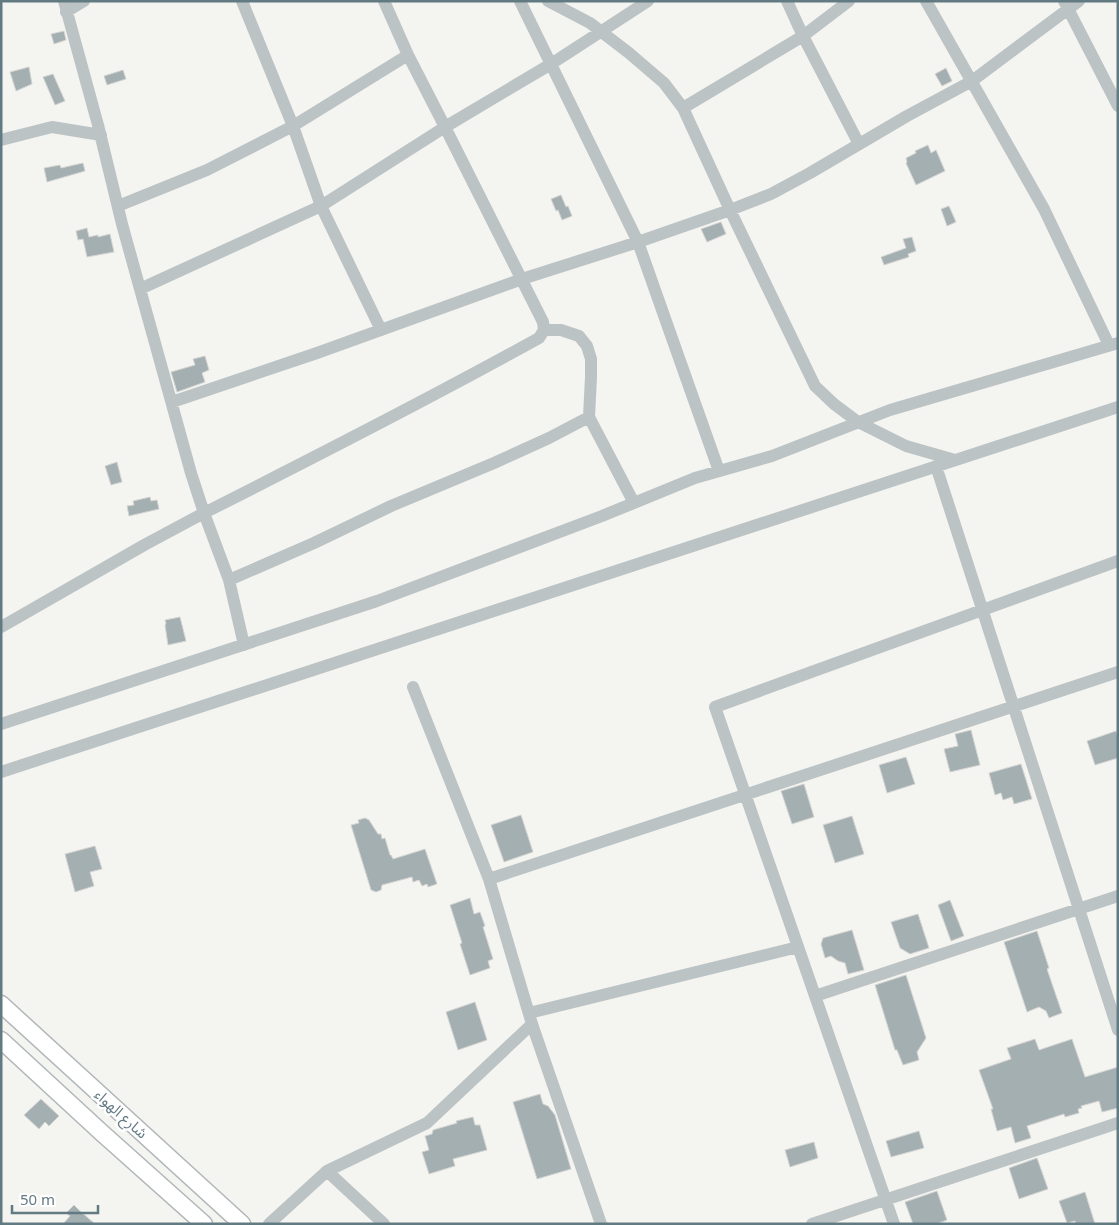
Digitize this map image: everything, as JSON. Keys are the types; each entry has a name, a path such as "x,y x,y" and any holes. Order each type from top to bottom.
{"main road":[{"name":"شارع الهواء","path":"1,1004 242,1224"},
{"name":"شارع الهواء","path":"1,1040 204,1224"}],"street":[{"path":"84,1 65,6 191,473 229,580 244,645"},
{"path":"242,1 293,126 321,206 381,330"},
{"path":"1,627 146,544 333,448 539,338 544,330 543,322 522,278 408,55 384,1"},
{"path":"520,1 638,242 719,471"},
{"path":"548,1 590,23 629,53 664,83 683,108 815,386 834,404 858,422 906,446 955,460"},
{"path":"140,289 321,206 445,127 551,64 648,1"},
{"path":"787,1 858,144"},
{"path":"683,108 803,36 849,1"},
{"path":"1,724 377,601 494,558 695,478 772,456 890,410 1113,344 1044,209 926,1"},
{"path":"172,402 317,353 522,278 638,242 730,210 778,190 907,116 972,82 1066,5 1079,1"},
{"path":"1066,5 1114,88 1118,106"},
{"path":"118,206 207,170 293,126 408,55"},
{"path":"1,140 52,127 100,135"},
{"path":"544,330 561,330 579,336 587,346 591,377 588,417 634,503"},
{"path":"1,772 1118,406"},
{"path":"229,580 314,543 391,506 549,438 588,417"},
{"path":"936,466 1118,1030"},
{"path":"894,1224 715,707 1118,561"},
{"path":"489,879 1118,672"},
{"path":"413,687 489,879 531,1018 601,1224"},
{"path":"815,996 1118,896"},
{"path":"269,1224 327,1171 427,1123 531,1018 798,947"},
{"path":"812,1224 1118,1123"},
{"path":"327,1171 384,1224"}],"building":[{"path":"64,31 66,40 54,44 51,34"},
{"path":"29,67 32,84 16,91 10,72"},
{"path":"946,68 952,81 942,86 935,74"},
{"path":"123,70 126,79 107,85 104,76"},
{"path":"53,74 65,101 55,105 43,77"},
{"path":"928,145 931,153 936,150 945,171 916,185 906,163 906,158"},
{"path":"83,163 85,171 47,182 44,168 60,165 61,168"},
{"path":"561,195 572,216 562,220 551,199"},
{"path":"949,206 956,222 947,226 941,209"},
{"path":"721,222 726,234 707,242 701,229"},
{"path":"87,228 89,237 110,234 114,252 87,257 83,239 78,240 76,231"},
{"path":"912,237 916,251 908,254 909,257 884,265 881,257 906,248 903,239"},
{"path":"205,356 209,370 202,373 205,382 177,392 171,372 195,365 193,359"},
{"path":"117,462 122,482 111,485 105,466"},
{"path":"150,497 151,501 157,500 159,509 129,516 127,506 134,505 133,501"},
{"path":"180,617 186,641 168,645 165,620"},
{"path":"971,730 980,765 950,772 944,749 958,746 955,734"},
{"path":"1116,731 1118,737 1118,758 1095,765 1087,741"},
{"path":"906,757 915,784 887,793 879,765"},
{"path":"1021,764 1032,799 1014,804 1012,797 1003,800 1001,793 995,795 989,773"},
{"path":"804,784 814,817 792,824 781,791"},
{"path":"521,815 533,852 504,862 491,825"},
{"path":"852,816 864,854 835,863 823,825"},
{"path":"365,818 369,820 378,834 381,834 382,839 385,838 393,859 425,849 437,884 428,887 427,884 422,886 419,880 413,882 412,877 382,885 381,890 376,892 371,890 351,825 359,823 358,820"},
{"path":"95,846 102,869 90,872 94,886 75,892 65,854"},
{"path":"470,898 474,914 480,912 493,959 488,961 490,968 470,975 450,905"},
{"path":"950,900 964,936 951,941 938,905"},
{"path":"918,914 929,948 910,954 900,948 891,922"},
{"path":"852,930 864,970 848,974 845,963 831,956 825,958 821,944 823,938"},
{"path":"1037,931 1049,968 1047,969 1062,1013 1049,1018 1046,1011 1039,1007 1027,1012 1004,942"},
{"path":"906,975 926,1038 917,1052 919,1060 903,1065 897,1050 895,1050 875,985"},
{"path":"475,1002 487,1040 458,1050 446,1012"},
{"path":"1035,1039 1039,1050 1072,1039 1085,1077 1118,1067 1118,1108 1102,1112 1099,1101 1081,1106 1082,1108 1078,1109 1079,1113 1065,1117 1064,1114 1027,1126 1031,1138 1015,1143 1011,1127 997,1131 991,1109 993,1109 979,1070 1011,1059 1007,1048"},
{"path":"540,1094 543,1104 548,1106 555,1115 571,1169 537,1179 513,1102"},
{"path":"41,1099 59,1116 49,1126 45,1122 39,1129 24,1115"},
{"path":"473,1117 475,1125 480,1125 487,1150 453,1159 455,1166 429,1174 422,1152 429,1150 425,1136 432,1134 433,1130"},
{"path":"919,1131 924,1148 891,1157 886,1141"},
{"path":"814,1142 818,1158 790,1167 785,1150"},
{"path":"1037,1158 1048,1189 1019,1199 1009,1168"},
{"path":"937,1191 947,1220 936,1224 913,1224 905,1202"},
{"path":"1085,1192 1095,1224 1076,1224 1075,1221 1067,1223 1059,1201"},
{"path":"74,1205 95,1224 63,1224 70,1216 66,1213"}]}
